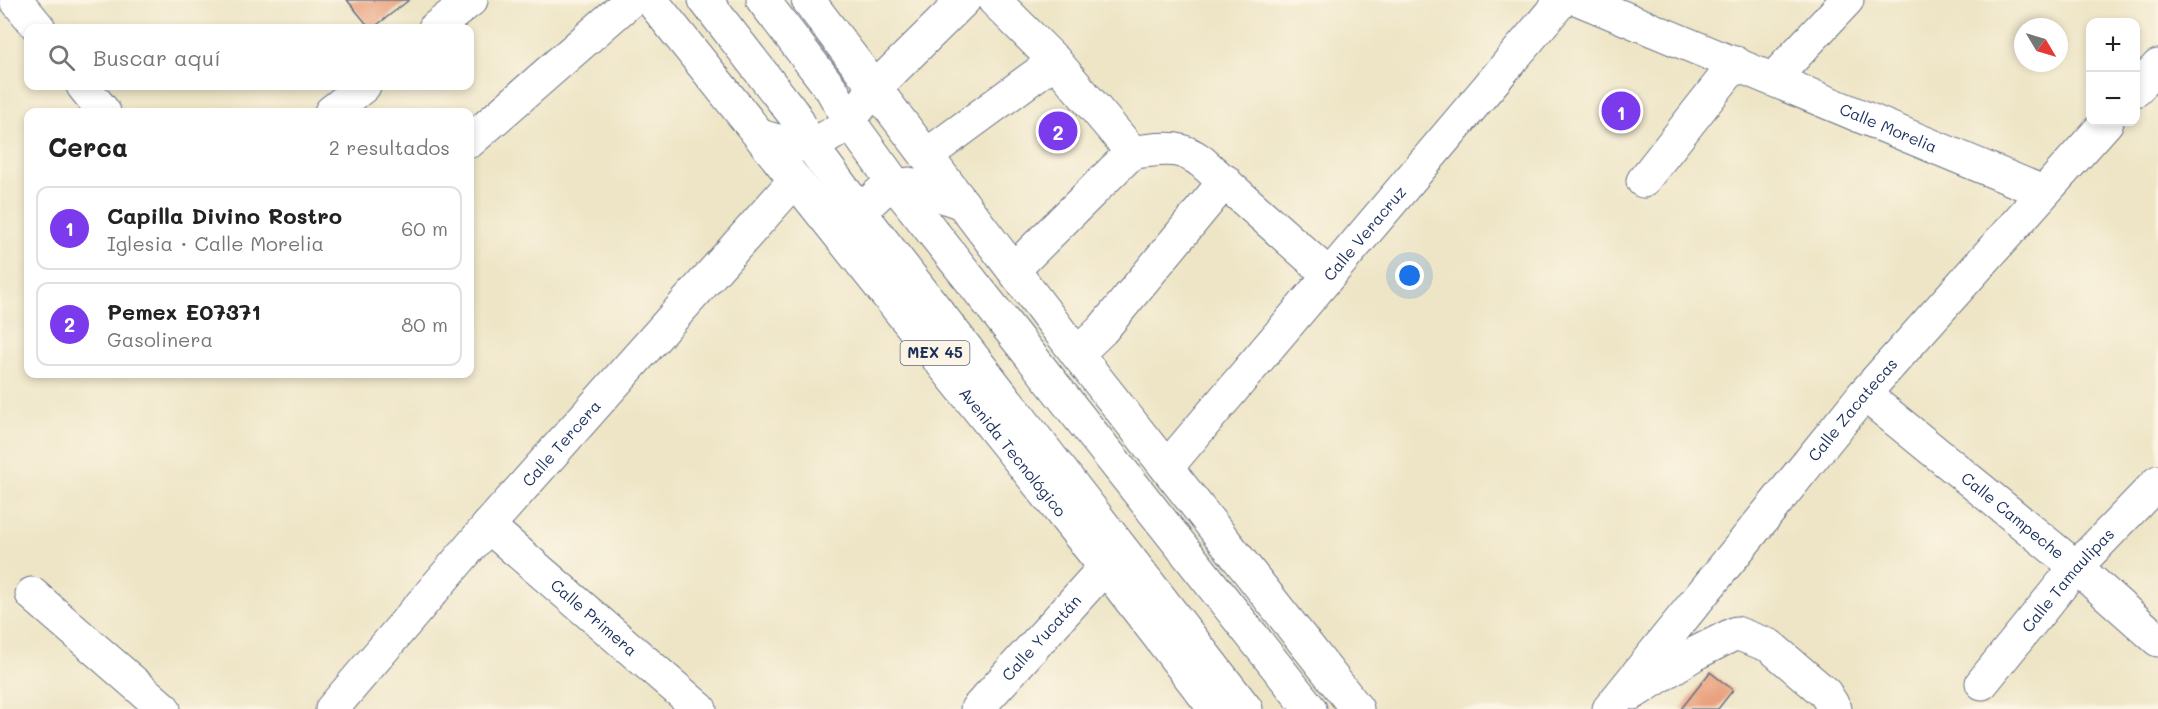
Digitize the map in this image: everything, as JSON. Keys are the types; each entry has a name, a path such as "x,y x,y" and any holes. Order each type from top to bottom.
{"street":[{"path":"16,0 36,24"},
{"path":"440,24 471,0"},
{"path":"474,137 631,0"},
{"name":"Avenida Tecnológico","path":"651,0 1105,567 1215,709"},
{"path":"705,0 795,116 809,142 864,217 1246,709"},
{"path":"763,0 832,90 849,121 897,187 1310,709"},
{"path":"808,0 1077,354 1357,709"},
{"path":"762,137 802,145 831,136 849,121 874,89 964,0"},
{"path":"994,0 1055,61 1132,152"},
{"name":"Calle Veracruz","path":"1167,467 1562,0"},
{"name":"Calle Morelia","path":"1581,0 2043,192"},
{"path":"1773,79 1847,0"},
{"path":"927,155 1055,61"},
{"path":"1642,181 1736,63"},
{"path":"2140,86 2158,66"},
{"path":"86,90 101,108"},
{"path":"336,108 359,90"},
{"name":"Calle Zacatecas","path":"1609,709 1864,394 2103,126"},
{"path":"1014,269 1132,152 1182,150 1192,154 1225,181 1329,275"},
{"name":"Calle Tercera","path":"333,709 488,526 795,180"},
{"path":"1077,354 1102,330 1225,181"},
{"path":"864,265 860,230 868,204 882,191 909,184 962,203"},
{"name":"Calle Campeche","path":"1864,394 2076,567 2158,640"},
{"name":"Calle Tamaulipas","path":"1982,683 2076,567 2158,482"},
{"name":"Calle Primera","path":"488,526 700,709"},
{"name":"Calle Yucatán","path":"977,709 1105,567"},
{"path":"32,594 164,709"},
{"path":"1609,709 1696,653 1736,633 1770,646 1824,693 1835,709"}],"building":[{"path":"347,0 409,0 378,24 367,24"},
{"path":"1710,672 1733,690 1718,709 1681,709"}],"place":[{"name":"Capilla Divino Rostro","path":"1621,111"},
{"name":"Pemex E07371","path":"1058,131"}]}
